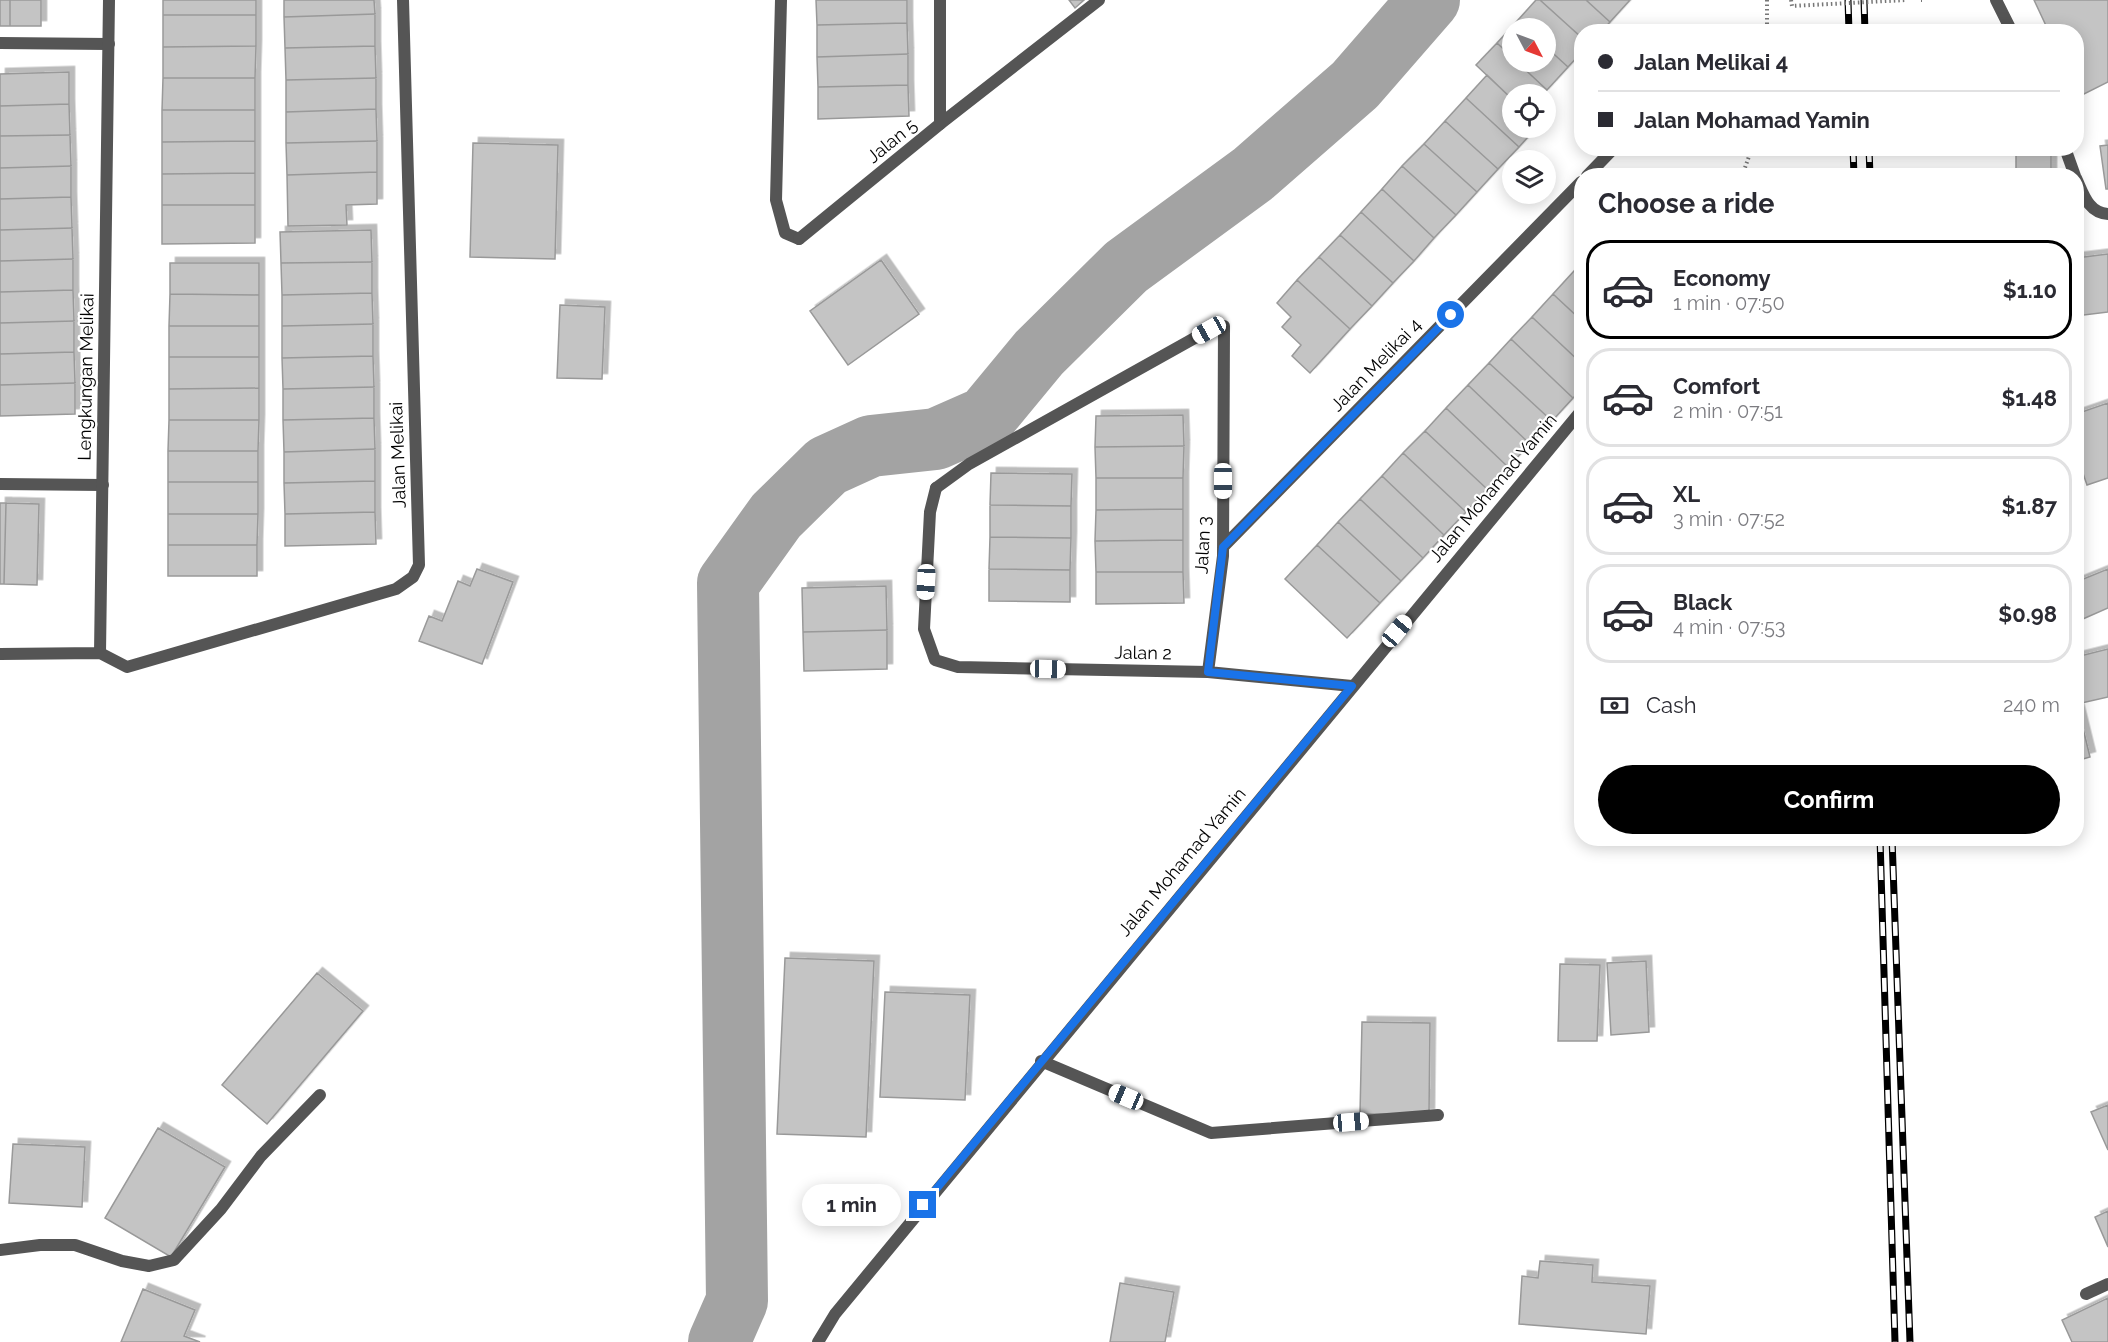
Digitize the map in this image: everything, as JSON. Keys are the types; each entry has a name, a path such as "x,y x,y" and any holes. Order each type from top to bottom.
{"street":[{"name":"Lengkungan Melikai","path":"100,653 109,0"},
{"name":"Jalan Melikai","path":"100,653 127,667 396,589 413,577 419,565 403,0"},
{"name":"Jalan 5","path":"781,0 776,200 785,233 799,239 940,124 940,0"},
{"path":"940,124 1099,0"},
{"path":"1996,0 2008,24"},
{"path":"0,43 109,44"},
{"path":"1595,168 1606,156"},
{"name":"Jalan Melikai 4","path":"1223,547 1574,189"},
{"path":"2084,197 2087,204 2101,213 2108,214"},
{"name":"Jalan 3","path":"935,660 924,629 930,512 936,488 969,464 1209,330 1224,326 1223,547 1208,672"},
{"name":"Jalan Mohamad Yamin","path":"818,1342 835,1314 1041,1061 1574,419"},
{"path":"0,484 103,485"},
{"path":"0,654 100,653"},
{"name":"Jalan 2","path":"935,660 958,667 1208,672 1352,686"},
{"path":"1041,1061 1211,1133 1438,1115"},
{"path":"0,1251 40,1245 75,1245 122,1262 149,1266 174,1260 221,1209 261,1156 320,1095"},
{"path":"2086,1294 2108,1284"}],"path":[{"path":"1767,0 1767,24"},
{"path":"1791,0 1792,6 1906,0"}],"building":[{"path":"0,0 10,0 10,26 0,26"},
{"path":"10,0 41,0 41,26 10,26"},
{"path":"163,0 256,0 256,15 163,15"},
{"path":"284,0 374,0 375,14 284,17"},
{"path":"816,0 907,0 907,23 817,25"},
{"path":"1069,0 1084,0 1075,8"},
{"path":"1536,0 1540,0 1574,31 1574,61 1568,67 1556,56 1556,18 1520,18"},
{"path":"1540,0 1586,0 1610,22 1608,24 1574,24 1574,31"},
{"path":"1586,0 1630,0 1610,22"},
{"path":"2034,0 2108,0 2108,82 2084,94 2084,24 2045,24"},
{"path":"375,14 375,46 285,48 284,17"},
{"path":"163,15 256,15 256,46 163,47"},
{"path":"907,23 908,54 817,57 817,25"},
{"path":"1502,38 1502,48 1497,43"},
{"path":"1497,43 1502,48 1502,72 1528,72 1541,84 1502,84 1502,90 1476,65"},
{"path":"256,46 255,78 163,78 163,47"},
{"path":"375,46 376,78 286,80 285,48"},
{"path":"908,54 908,85 818,87 817,57"},
{"path":"1556,56 1568,67 1552,84 1541,84 1528,72 1556,72"},
{"path":"69,72 69,104 0,106 0,74"},
{"path":"1487,75 1502,89 1502,131 1466,98"},
{"path":"163,78 255,78 255,110 162,110"},
{"path":"376,78 376,109 286,112 286,80"},
{"path":"908,85 909,116 818,119 818,87"},
{"path":"1466,98 1502,131 1502,138 1509,138 1519,147 1516,150 1502,150 1502,165 1498,169 1445,121"},
{"path":"69,104 70,135 0,136 0,106"},
{"path":"376,109 377,141 286,143 286,112"},
{"path":"162,110 255,110 255,141 162,142"},
{"path":"1445,121 1498,169 1477,192 1424,144"},
{"path":"70,135 71,166 0,168 0,136"},
{"path":"1509,138 1527,138 1519,147"},
{"path":"255,141 255,173 162,174 162,142"},
{"path":"377,141 377,172 287,175 286,143"},
{"path":"473,143 558,145 555,259 470,257"},
{"path":"1424,144 1477,192 1456,215 1402,166"},
{"path":"2108,145 2108,189 2106,189 2100,146"},
{"path":"2016,156 2051,156 2051,168 2016,168"},
{"path":"71,166 71,197 0,199 0,168"},
{"path":"1402,166 1456,215 1434,238 1382,189"},
{"path":"377,172 377,204 346,205 347,225 288,226 287,175"},
{"path":"255,173 255,205 162,205 162,174"},
{"path":"1382,189 1434,238 1414,261 1361,212"},
{"path":"71,197 72,228 0,230 0,199"},
{"path":"162,205 255,205 255,243 162,244"},
{"path":"1361,212 1414,261 1393,283 1340,235"},
{"path":"72,228 73,259 0,261 0,230"},
{"path":"371,230 372,262 281,263 280,232"},
{"path":"1340,235 1393,283 1372,306 1319,257"},
{"path":"2108,254 2108,312 2084,315 2084,257"},
{"path":"1319,257 1372,306 1350,329 1297,280"},
{"path":"73,259 73,290 0,292 0,261"},
{"path":"881,260 919,314 848,365 810,311"},
{"path":"372,262 372,293 282,295 281,263"},
{"path":"170,263 259,263 259,295 170,294"},
{"path":"1574,271 1574,314 1553,294"},
{"path":"1297,280 1350,329 1310,373 1292,356 1301,345 1282,327 1291,317 1277,303"},
{"path":"73,290 74,321 0,323 0,292"},
{"path":"372,293 373,324 282,326 282,295"},
{"path":"170,294 259,295 259,326 169,326"},
{"path":"1553,294 1574,314 1574,356 1532,317"},
{"path":"560,305 605,307 602,379 557,378"},
{"path":"1532,317 1574,356 1574,397 1573,398 1511,339"},
{"path":"74,321 74,352 0,354 0,323"},
{"path":"373,324 373,356 282,358 282,326"},
{"path":"169,326 259,326 259,357 169,357"},
{"path":"1511,339 1573,398 1552,421 1489,363"},
{"path":"74,352 75,383 0,385 0,354"},
{"path":"373,356 374,387 283,389 282,358"},
{"path":"169,357 259,357 259,388 169,389"},
{"path":"1489,363 1552,421 1530,444 1468,385"},
{"path":"75,383 75,414 0,416 0,385"},
{"path":"1468,385 1530,444 1508,467 1446,408"},
{"path":"374,387 374,418 283,420 283,389"},
{"path":"259,388 259,420 169,420 169,389"},
{"path":"2108,403 2108,478 2087,485 2084,476 2084,411"},
{"path":"1446,408 1508,467 1487,489 1425,431"},
{"path":"1183,415 1184,446 1095,447 1096,416"},
{"path":"374,418 375,449 284,452 283,420"},
{"path":"169,420 259,420 258,451 168,451"},
{"path":"1425,431 1487,489 1466,512 1403,453"},
{"path":"1184,446 1183,478 1096,478 1095,447"},
{"path":"375,449 375,481 284,483 284,452"},
{"path":"168,451 258,451 258,482 168,482"},
{"path":"1403,453 1466,512 1444,535 1382,476"},
{"path":"991,473 1072,474 1071,506 990,505"},
{"path":"1382,476 1444,535 1423,558 1360,499"},
{"path":"1096,478 1183,478 1183,509 1096,510"},
{"path":"375,481 375,512 285,514 284,483"},
{"path":"168,482 258,482 258,514 168,514"},
{"path":"1360,499 1423,558 1401,581 1338,522"},
{"path":"0,503 6,503 4,584 0,584"},
{"path":"6,503 39,504 37,585 4,584"},
{"path":"990,505 1071,506 1071,538 990,537"},
{"path":"1183,509 1183,540 1095,541 1096,510"},
{"path":"375,512 376,544 285,546 285,514"},
{"path":"168,514 258,514 257,545 168,545"},
{"path":"1338,522 1401,581 1380,603 1317,545"},
{"path":"990,537 1071,538 1070,570 989,569"},
{"path":"1183,540 1183,572 1096,572 1095,541"},
{"path":"168,545 257,545 257,576 168,576"},
{"path":"1317,545 1380,603 1347,638 1285,579"},
{"path":"477,569 513,582 482,664 419,641 429,616 442,621 458,581 470,586"},
{"path":"989,569 1070,570 1070,602 989,601"},
{"path":"2108,569 2108,608 2084,618 2084,579"},
{"path":"1096,572 1183,572 1184,603 1096,604"},
{"path":"886,586 887,630 803,632 802,588"},
{"path":"887,630 887,669 804,671 803,632"},
{"path":"2108,649 2108,697 2084,702 2084,655"},
{"path":"2084,733 2090,757 2084,759"},
{"path":"785,958 874,961 866,1137 777,1134"},
{"path":"1646,961 1649,1032 1611,1035 1607,963"},
{"path":"1560,964 1600,965 1597,1041 1558,1041"},
{"path":"317,973 363,1011 267,1124 222,1085"},
{"path":"885,992 970,995 965,1100 880,1097"},
{"path":"1362,1022 1430,1023 1429,1114 1360,1114"},
{"path":"2108,1105 2108,1150 2091,1112"},
{"path":"158,1128 225,1167 171,1257 105,1218"},
{"path":"13,1144 85,1147 82,1207 9,1203"},
{"path":"2108,1211 2108,1247 2095,1217"},
{"path":"1540,1261 1593,1265 1592,1282 1650,1286 1646,1334 1519,1324 1522,1276 1538,1278"},
{"path":"1120,1283 1174,1292 1165,1342 1110,1342"},
{"path":"143,1289 195,1310 184,1336 200,1342 121,1342"},
{"path":"2108,1298 2108,1342 2072,1342 2062,1320"}],"waterway":[{"path":"719,1342 737,1301 728,583 776,516 827,466 871,446 936,439 986,417 1039,353 1126,267 1253,174 1355,85 1429,0"}],"railway":[{"path":"1848,0 1849,24"},
{"path":"1864,0 1865,24"},
{"path":"1853,156 1854,168"},
{"path":"1869,156 1870,168"},
{"path":"1880,846 1895,1342"},
{"path":"1892,846 1910,1342"}],"route":[{"path":"923,1205 1352,686 1208,672 1223,547 1451,315"}]}
